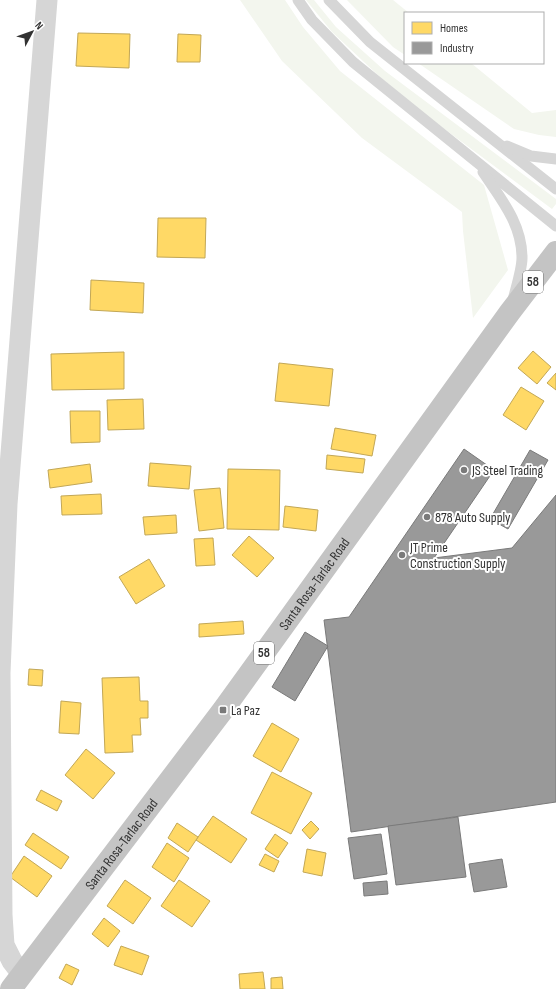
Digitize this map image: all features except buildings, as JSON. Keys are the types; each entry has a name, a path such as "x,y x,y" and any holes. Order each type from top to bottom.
{"highway":[{"name":"Santa Rosa-Tarlac Road","path":"16,982 223,710 510,312 556,252"}],"street":[{"path":"16,982 12,961 4,945 2,915 0,672 7,504 47,0"}],"lane":[{"path":"298,0 312,20 353,62 556,226"},
{"path":"329,0 370,42 556,189"},
{"path":"494,141 531,156 556,159"},
{"path":"477,163 512,215 520,238 522,258 510,312"}],"shaded area":[{"path":"240,0 285,0 303,27 340,71 484,185 508,270 473,318 462,212 362,138 282,61"},
{"path":"306,0 314,0 336,27 385,71 556,199 556,204 552,209 431,119 380,77 332,32"},
{"path":"347,0 393,0 408,12 404,12 404,54 393,47"},
{"path":"419,64 472,64 532,113 556,110 556,137 539,135 514,129"}],"place":[{"name":"JS Steel Trading","path":"464,470"},
{"name":"878 Auto Supply","path":"427,517"},
{"name":"JT Prime Construction Supply","path":"402,555"},
{"name":"La Paz","path":"223,710"}]}
